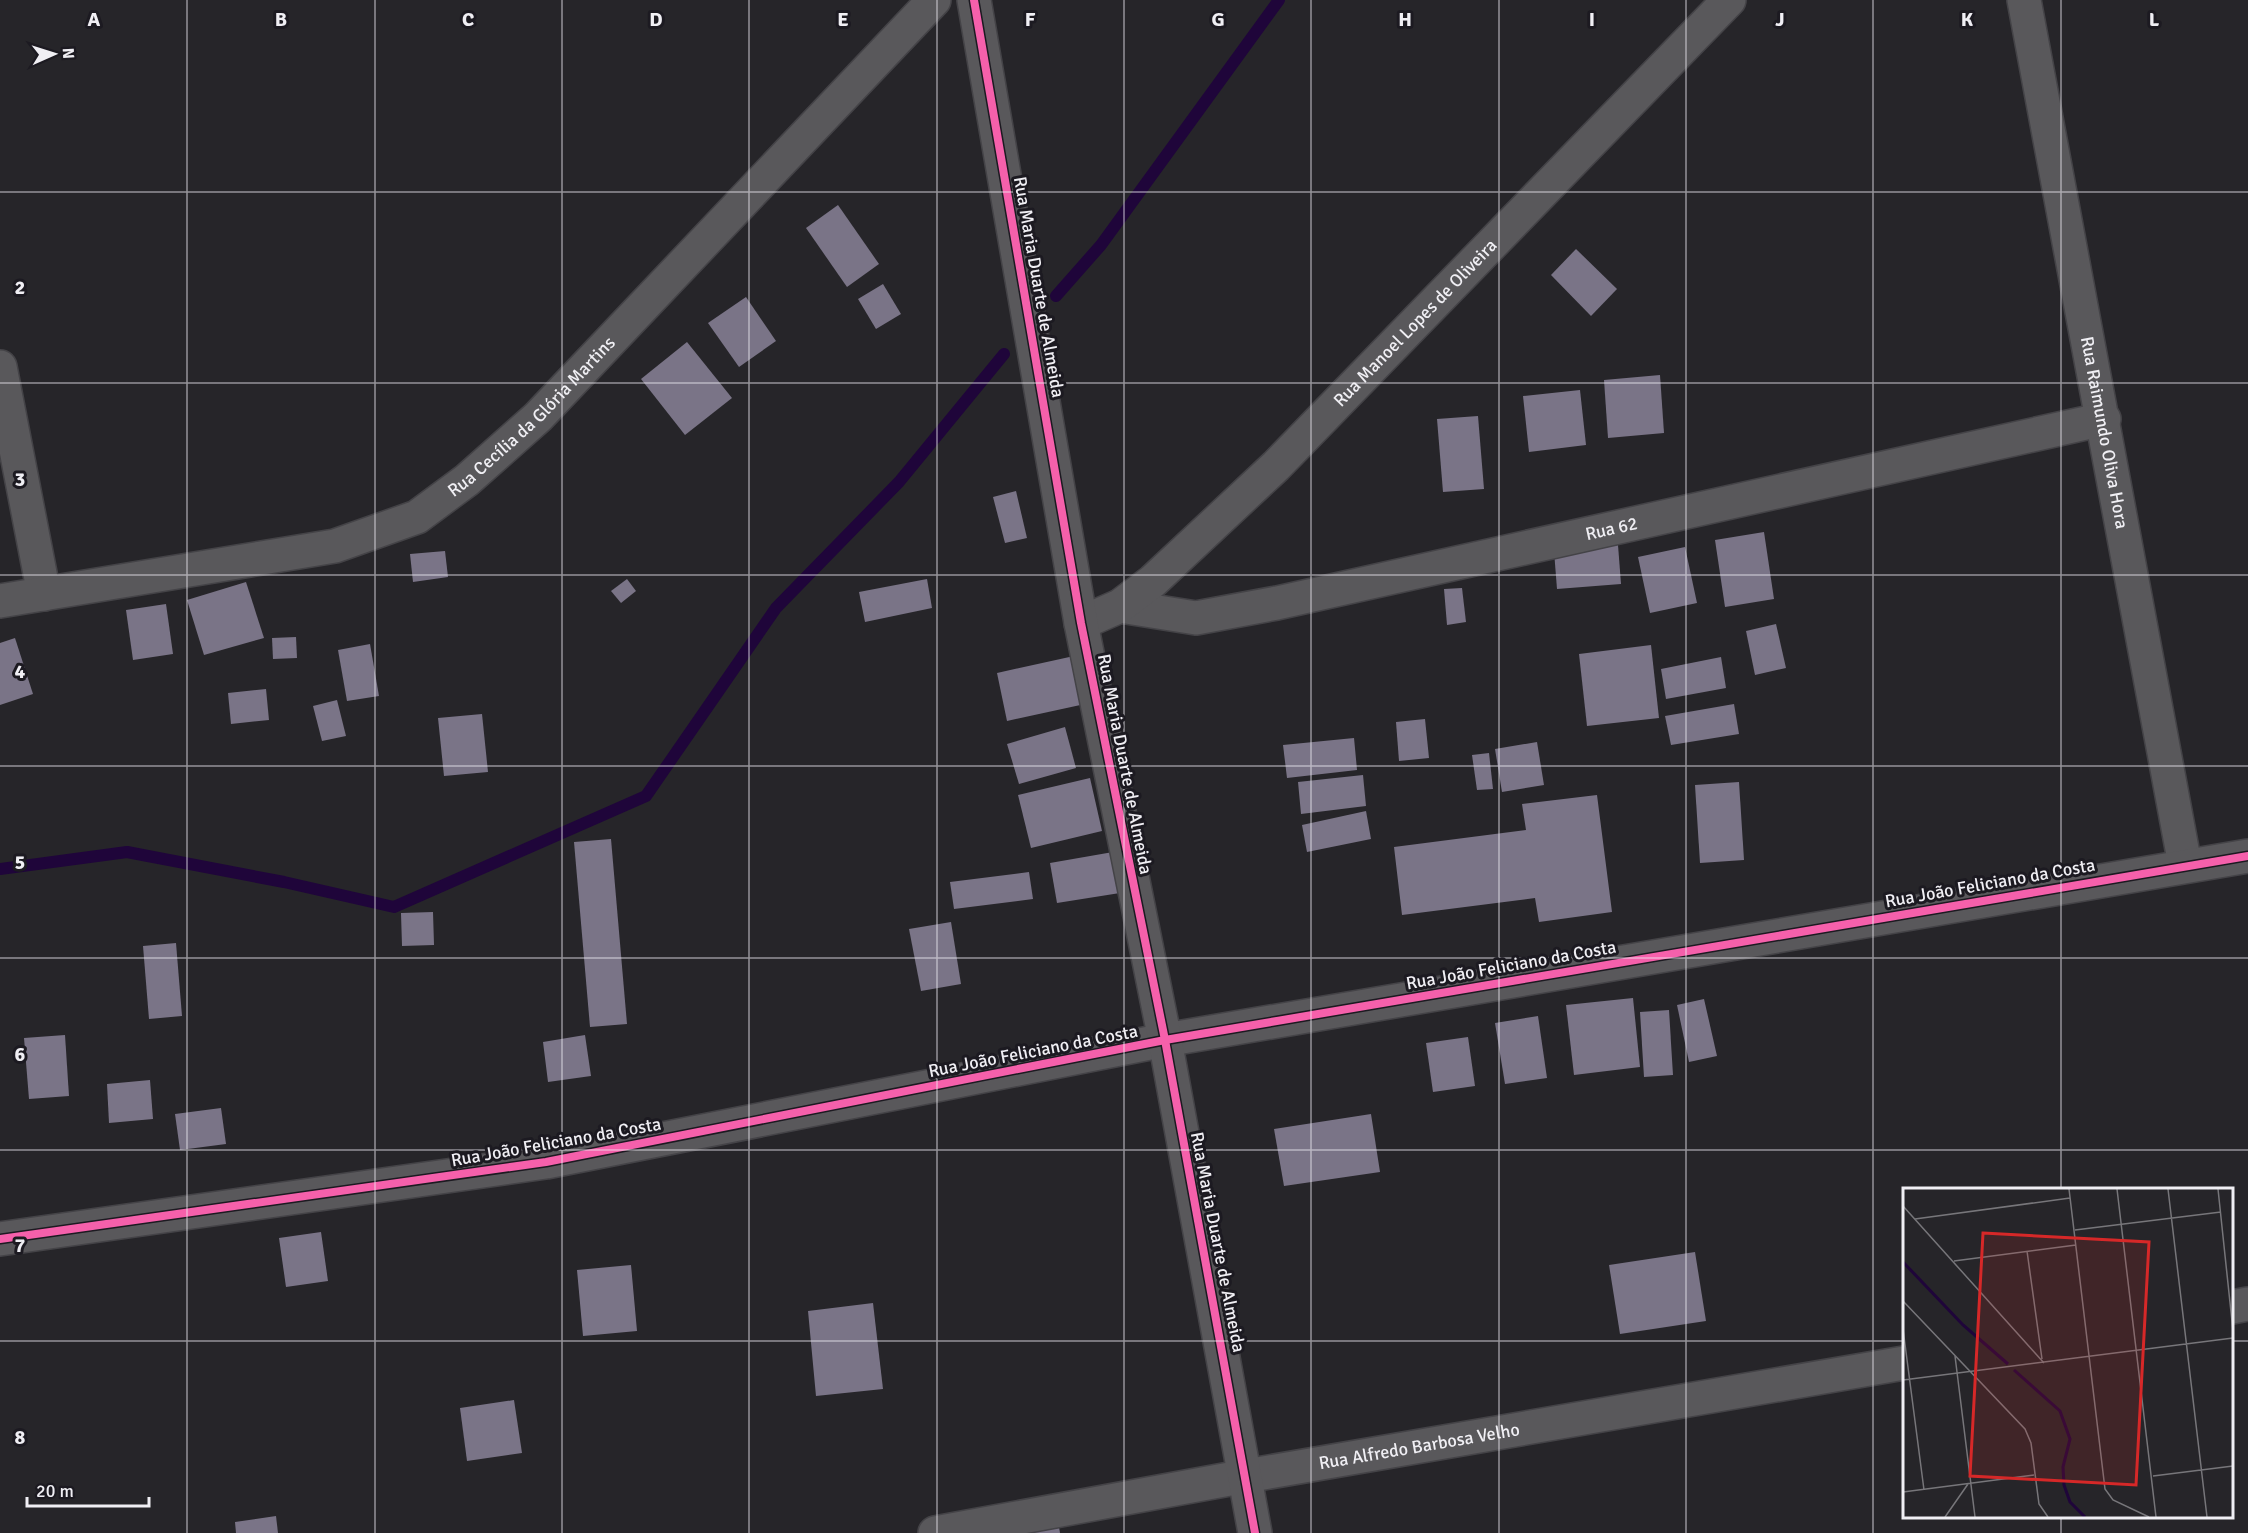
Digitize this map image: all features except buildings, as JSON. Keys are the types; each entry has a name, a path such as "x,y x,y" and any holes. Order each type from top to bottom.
{"street":[{"name":"Rua Cecília da Glória Martins","path":"0,601 335,546 417,517 468,480 538,417 934,0"},
{"name":"Rua Maria Duarte de Almeida","path":"974,0 1081,623 1165,1040 1256,1533"},
{"name":"Rua Manoel Lopes de Oliveira","path":"1081,623 1120,606 1152,581 1276,466 1729,0"},
{"name":"Rua Raimundo Oliva Hora","path":"2024,0 2104,419 2185,865"},
{"path":"0,366 44,594"},
{"name":"Rua 62","path":"1120,606 1196,618 1266,605 2104,419"},
{"name":"Rua João Feliciano da Costa","path":"0,1239 546,1162 1165,1040 2248,856"},
{"path":"2233,1307 2248,1304"},
{"name":"Rua Alfredo Barbosa Velho","path":"935,1533 1246,1476 1903,1363"}],"waterway":[{"path":"1056,296 1101,245 1279,0"},
{"path":"0,869 127,852 284,882 394,907 646,796 776,608 899,482 1004,354"}],"cycle path":[{"path":"974,0 1081,623 1165,1040 1255,1533"},
{"path":"0,1239 546,1162 1165,1040 2248,856"}]}
